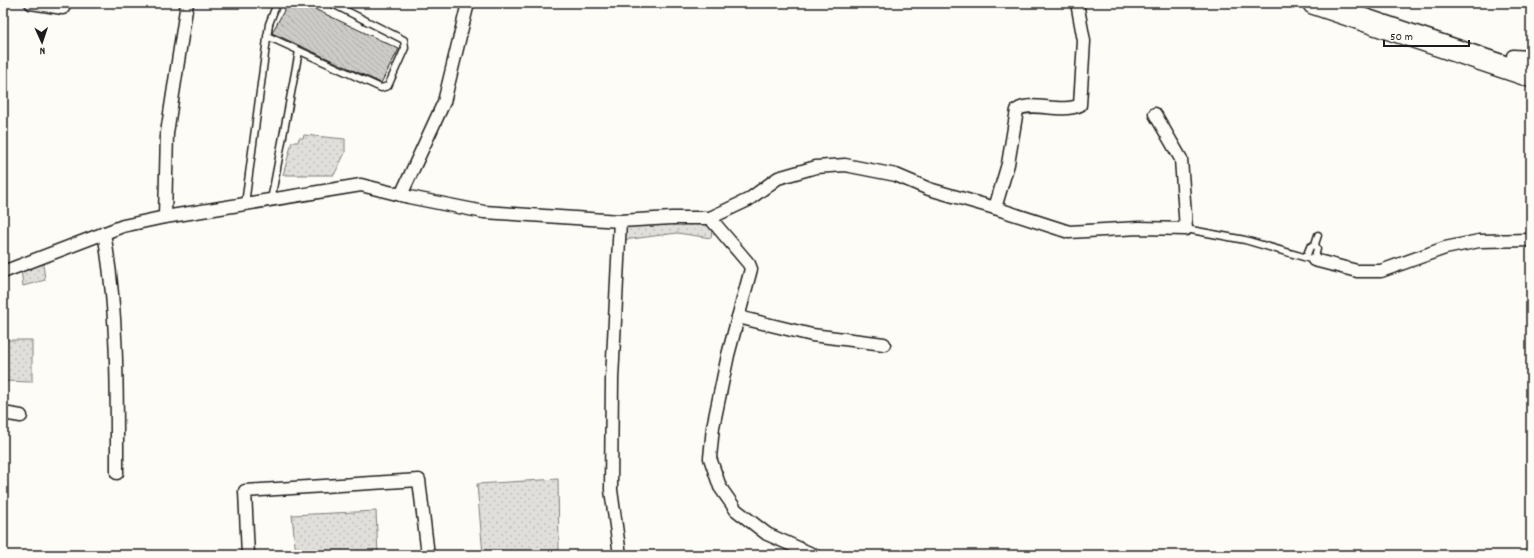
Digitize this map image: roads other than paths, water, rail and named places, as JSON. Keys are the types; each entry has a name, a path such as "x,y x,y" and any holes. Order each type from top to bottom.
{"highway":[{"path":"1314,3 1531,76"},
{"path":"1359,3 1525,58"}],"street":[{"path":"31,3 63,8"},
{"path":"165,217 167,134 187,3"},
{"path":"401,195 444,102 468,3"},
{"path":"995,208 1008,164 1017,110 1026,107 1074,108 1080,105 1084,41 1077,3"},
{"path":"3,272 123,226 165,217 361,185 484,212 620,221 672,218 710,218 748,200 778,178 816,168 845,165 896,175 929,189 995,208 1069,232 1139,228 1186,229 1181,160 1155,114"},
{"path":"710,218 749,264 751,269 728,355 711,443 710,458 716,477 731,505 767,534 814,555"},
{"path":"620,221 612,379 611,482 620,555"},
{"path":"104,233 111,273 114,320 117,383 117,473"},
{"path":"1310,259 1357,271 1381,271 1400,266 1445,248 1479,241 1531,240"},
{"path":"738,317 812,335 884,344"},
{"path":"3,413 21,416"},
{"path":"248,555 245,491 419,480 428,555"}],"lane":[{"path":"245,204 267,36 269,24 277,3"},
{"path":"267,36 380,88 388,86 405,48 404,40 331,3"},
{"path":"271,200 299,51"},
{"path":"1186,229 1245,240 1310,259 1317,249 1315,244 1318,235"}]}
